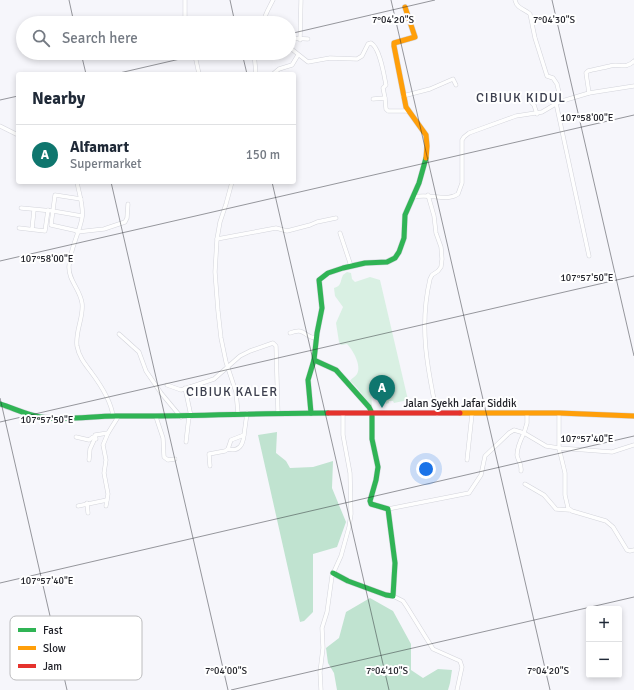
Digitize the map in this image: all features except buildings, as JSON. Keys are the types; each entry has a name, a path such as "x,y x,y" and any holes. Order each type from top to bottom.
{"street":[{"path":"185,0 185,16"},
{"path":"264,16 273,0"},
{"path":"300,40 301,0"},
{"path":"515,0 520,8 530,14 535,38 547,76 555,80 562,101"},
{"path":"311,413 308,380 314,360 316,338 322,308 319,280 323,276 351,266 364,263 389,261 396,257 404,238 405,215 424,171 427,141 425,134 415,118 407,111 394,44 416,37 406,7"},
{"path":"296,39 308,39"},
{"path":"296,58 298,55 308,62 330,58 357,59 362,56 368,44 372,44 378,51 384,74 386,85 383,88 386,109 388,111 407,111"},
{"path":"196,60 199,72"},
{"path":"255,60 256,72"},
{"path":"275,72 279,69 292,65 295,60"},
{"path":"589,92 586,73 588,71 610,66 627,66 634,61"},
{"path":"403,96 432,88 452,79 454,79 456,85"},
{"path":"414,197 428,195 449,198 456,196 460,191 462,183 462,143 464,137 469,133 512,117 537,114 556,103 589,92 634,86"},
{"path":"373,99 385,98"},
{"path":"531,102 534,105 537,114"},
{"path":"556,103 589,256"},
{"path":"0,126 16,133"},
{"path":"78,184 82,216 69,267 72,280 81,301 82,310 77,339 78,347 84,363 92,373 116,416 103,446 106,460 104,473 108,493 106,506"},
{"path":"231,184 220,222 217,239 215,272 221,338 227,366 236,392 238,413"},
{"path":"81,199 55,195 51,225 78,232 104,229 125,222 127,218 128,204"},
{"path":"428,195 442,253 440,267 430,279 424,320 426,350 437,414"},
{"path":"21,208 48,210 82,216"},
{"path":"32,229 34,210"},
{"path":"19,228 45,231 48,210"},
{"path":"217,239 276,228 287,231 336,218"},
{"path":"340,233 351,266"},
{"path":"290,333 299,330 310,337 316,338"},
{"path":"119,334 139,352 146,371 161,393 181,416"},
{"path":"167,385 181,390 215,378 227,366 245,352 274,343 276,346 278,412"},
{"path":"314,360 336,370 369,407 372,413 372,439 378,469 370,501 371,504 388,510 469,493 481,475 484,459 512,431 516,430 524,433 546,446 559,448 612,452 634,445"},
{"path":"185,388 190,416 186,442"},
{"name":"Jalan Syekh Jafar Siddik","path":"0,404 44,418 116,416 156,417 278,412 634,416"},
{"path":"210,466 209,454 224,452 228,449 236,450 241,447 243,444 247,413"},
{"path":"321,690 320,672 323,648 322,628 327,612 333,574 341,556 351,514 350,473 343,435 343,413"},
{"path":"467,460 472,414"},
{"path":"521,472 521,463 517,455 521,438 524,433 527,414"},
{"path":"559,414 559,448 565,473 565,495 569,510"},
{"path":"156,417 163,438 164,457 168,460 174,459"},
{"path":"89,460 90,449 95,438 96,439 95,435 108,433"},
{"path":"228,449 230,440 244,435"},
{"path":"76,437 89,440 95,438"},
{"path":"525,484 544,495 556,509 569,510 606,521 613,527 627,550 634,550"},
{"path":"78,506 107,500"},
{"path":"87,504 88,513"},
{"path":"388,510 394,555 393,596"},
{"path":"333,574 344,580 376,590 386,595 393,596 403,602 433,649 460,661 462,667 458,690"}],"green space":[{"path":"347,272 351,273 352,279 355,282 370,277 380,280 408,400 394,403 393,401 389,401 389,403 386,404 385,391 371,391 372,407 350,381 357,374 358,363 347,344 341,345 339,342 336,323 343,307 335,296 334,288 340,285 343,275"},
{"path":"277,432 276,453 286,461 290,468 313,467 333,461 332,488 346,522 337,547 313,554 313,612 304,621 300,622 258,435"},
{"path":"370,598 393,611 411,644 411,670 423,678 438,669 452,670 448,690 337,690 334,673 328,663 326,648 339,638 346,612"}],"traffic: fast":[{"path":"311,413 308,380 314,360 322,308 319,280 328,273 343,268 365,263 387,262 395,258 404,238 405,215 419,183 426,158"},
{"path":"314,360 336,370 369,407 372,413 372,439 378,467 370,501 371,504 388,509 395,563 393,596 386,595 348,581 333,573"},
{"path":"0,404 35,416 59,419 116,416 328,413"}],"traffic: slow":[{"path":"405,7 415,37 394,43 394,46 406,107 426,135 426,158"},
{"path":"460,413 559,413 634,416"}],"traffic: jam":[{"path":"328,413 460,413"}],"place":[{"name":"Alfamart","path":"382,408"}],"district":[{"name":"CIBIUK KIDUL","path":"521,98"},
{"name":"CIBIUK KALER","path":"232,392"}]}
